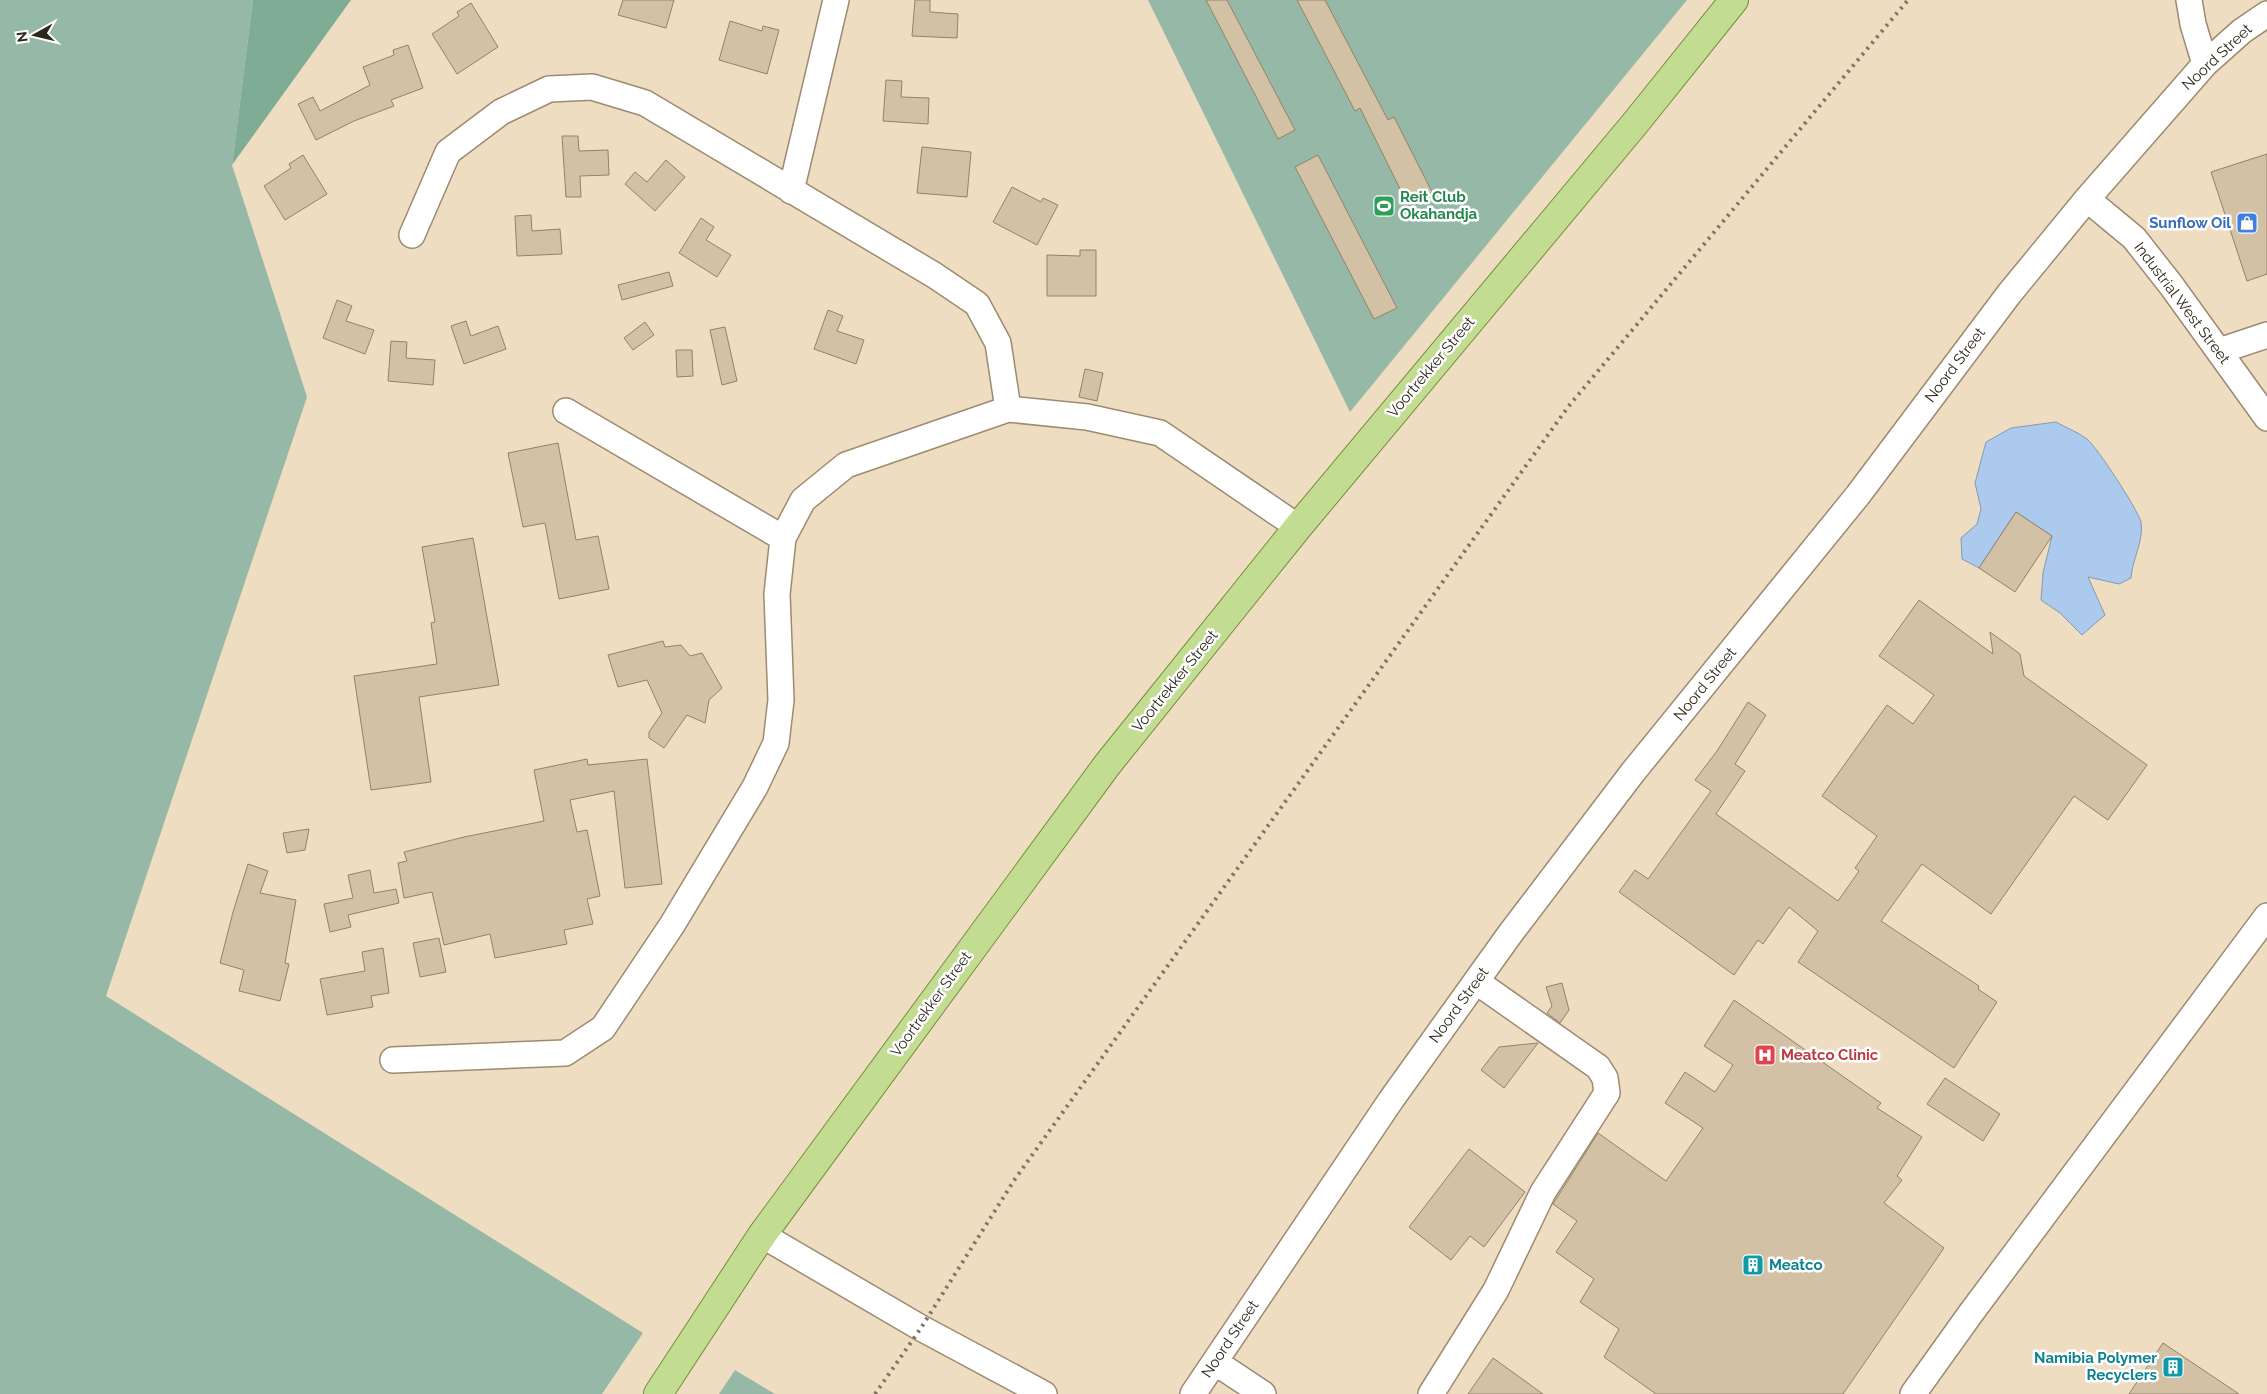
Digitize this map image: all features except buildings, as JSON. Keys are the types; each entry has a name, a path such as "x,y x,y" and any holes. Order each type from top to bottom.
{"main road":[{"name":"Voortrekker Street","path":"658,1394 762,1235 1107,765 1298,527 1637,120 1734,0"}],"street":[{"path":"791,191 836,0"},
{"path":"2189,0 2205,64"},
{"name":"Noord Street","path":"1193,1394 1391,1100 1510,934 1633,772 1858,495 2009,294 2087,199 2205,64 2242,31 2267,14"},
{"path":"412,235 448,152 501,112 549,89 592,87 645,103 934,275 977,304 998,342 1008,409"},
{"name":"Industrial West Street","path":"2087,199 2134,238 2171,285 2267,418"},
{"path":"2219,352 2267,335"},
{"path":"393,1060 565,1053 602,1028 677,917 755,787 776,743 780,700 777,594 783,538 803,500 846,465 1008,409 1087,417 1160,433 1298,527"},
{"path":"566,411 783,538"},
{"path":"1913,1394 1971,1313 2267,916"},
{"path":"1431,1394 1496,1290 1543,1192 1607,1093 1605,1078 1598,1067 1477,982"},
{"path":"762,1235 921,1328 1044,1394"},
{"path":"1215,1362 1263,1394"}],"green space":[{"path":"0,0 253,0 232,165 307,397 106,996 643,1333 602,1394 0,1394"},
{"path":"253,0 351,0 232,165"},
{"name":"Reit Club Okahandja","path":"1148,0 1687,0 1350,412"},
{"path":"735,1370 775,1394 719,1394"}],"water":[{"path":"2056,422 2087,439 2092,444 2125,493 2141,522 2141,536 2131,578 2119,584 2088,577 2105,615 2082,635 2060,613 2041,600 2043,573 2052,536 2016,512 1979,568 1962,559 1961,538 1977,524 1981,509 1975,483 1986,442 2011,428"}],"railway":[{"path":"875,1394 921,1328 1015,1179 1568,407 1908,0"}],"place":[{"name":"Reit Club Okahandja","path":"1384,206"},
{"name":"Sunflow Oil","path":"2247,223"},
{"name":"Meatco Clinic","path":"1765,1055"},
{"name":"Meatco","path":"1753,1265"},
{"name":"Namibia Polymer Recyclers","path":"2173,1367"}]}
